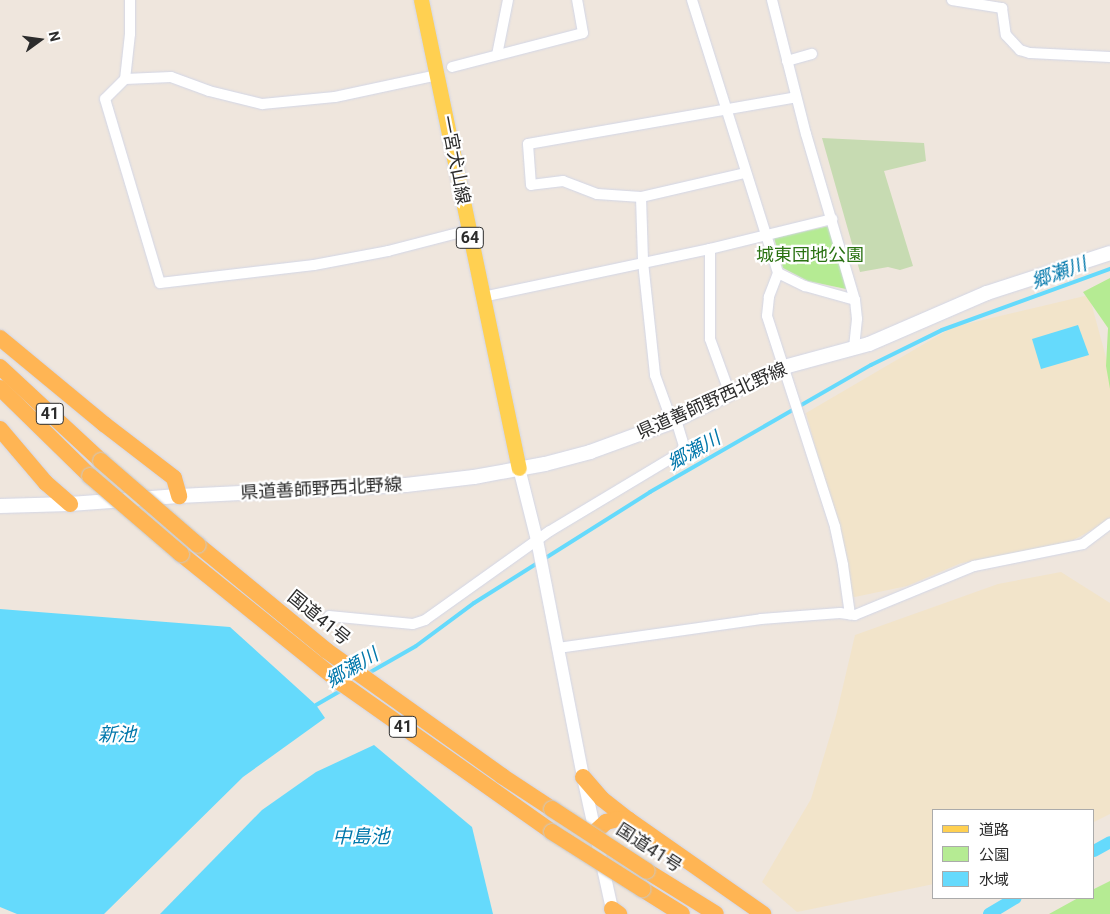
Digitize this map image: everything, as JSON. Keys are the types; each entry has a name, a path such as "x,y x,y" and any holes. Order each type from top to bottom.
{"highway":[{"path":"0,338 104,424 174,478 178,496"},
{"name":"国道41号","path":"0,367 101,461 198,545 327,651 502,776 716,914"},
{"name":"41","path":"0,388 90,476 181,554 313,661 552,832 682,914"},
{"path":"0,429 46,483 70,504"},
{"path":"583,777 602,799 629,820 763,914"},
{"path":"595,832 606,822 616,819 629,820"}],"main road":[{"name":"一宮犬山線","path":"421,0 519,468"},
{"name":"県道善師野西北野線","path":"0,506 70,504 178,496 406,485 474,478 545,464 590,452 674,421 784,367 854,346 868,344 987,293 1110,253"}],"street":[{"path":"130,0 130,34 125,79 105,99 160,283 314,265 388,251 469,230"},
{"path":"497,55 508,0"},
{"path":"452,67 583,33 577,0"},
{"path":"692,0 778,273 769,296 766,316 801,418 835,527 843,564 850,615"},
{"path":"772,0 786,61 855,300 857,318 854,346"},
{"path":"952,0 1002,4 1006,35 1020,50 1030,53 1110,57"},
{"path":"786,61 812,54"},
{"path":"125,79 171,78 209,91 262,104 335,97 438,75"},
{"path":"745,173 640,197 597,194 563,181 531,185 528,144 796,97"},
{"path":"329,616 413,624 425,620 537,540 680,452 684,446 656,374 644,262 640,197"},
{"path":"482,297 710,249 832,219"},
{"path":"710,249 710,339 730,394"},
{"path":"778,273 805,286 855,300"},
{"path":"519,468 537,540 583,777 615,912"},
{"path":"558,648 761,619 855,615 974,566 1083,544 1110,524"}],"shaded area":[{"path":"1089,295 1110,372 1110,520 1055,550 961,563 907,586 850,598 841,540 806,413 953,327"},
{"path":"1061,572 1110,603 1110,814 1095,822 1095,809 932,809 932,884 797,912 762,882 811,799 836,716 855,635 998,584"}],"green space":[{"path":"822,138 924,143 926,161 884,171 913,266 900,270 888,267 860,272"},
{"name":"城東団地公園","path":"829,226 846,289 808,281 783,268 774,238"},
{"path":"1110,278 1110,389 1106,366 1108,328 1083,292"},
{"path":"1110,881 1110,914 1049,914 1076,899 1095,899 1095,888"}],"water":[{"path":"1078,325 1089,355 1041,369 1032,339"},
{"name":"新池","path":"0,609 230,627 316,705 325,718 243,777 104,914 17,914 0,907"},
{"name":"中島池","path":"374,745 472,827 493,914 160,914 262,810 316,772"}],"waterway":[{"name":"郷瀬川","path":"367,674 416,646 474,603 650,492 871,365 942,330 1110,269"},
{"name":"郷瀬川","path":"316,705 342,690"},
{"path":"1095,850 1110,842"},
{"path":"989,914 1014,899"}]}
